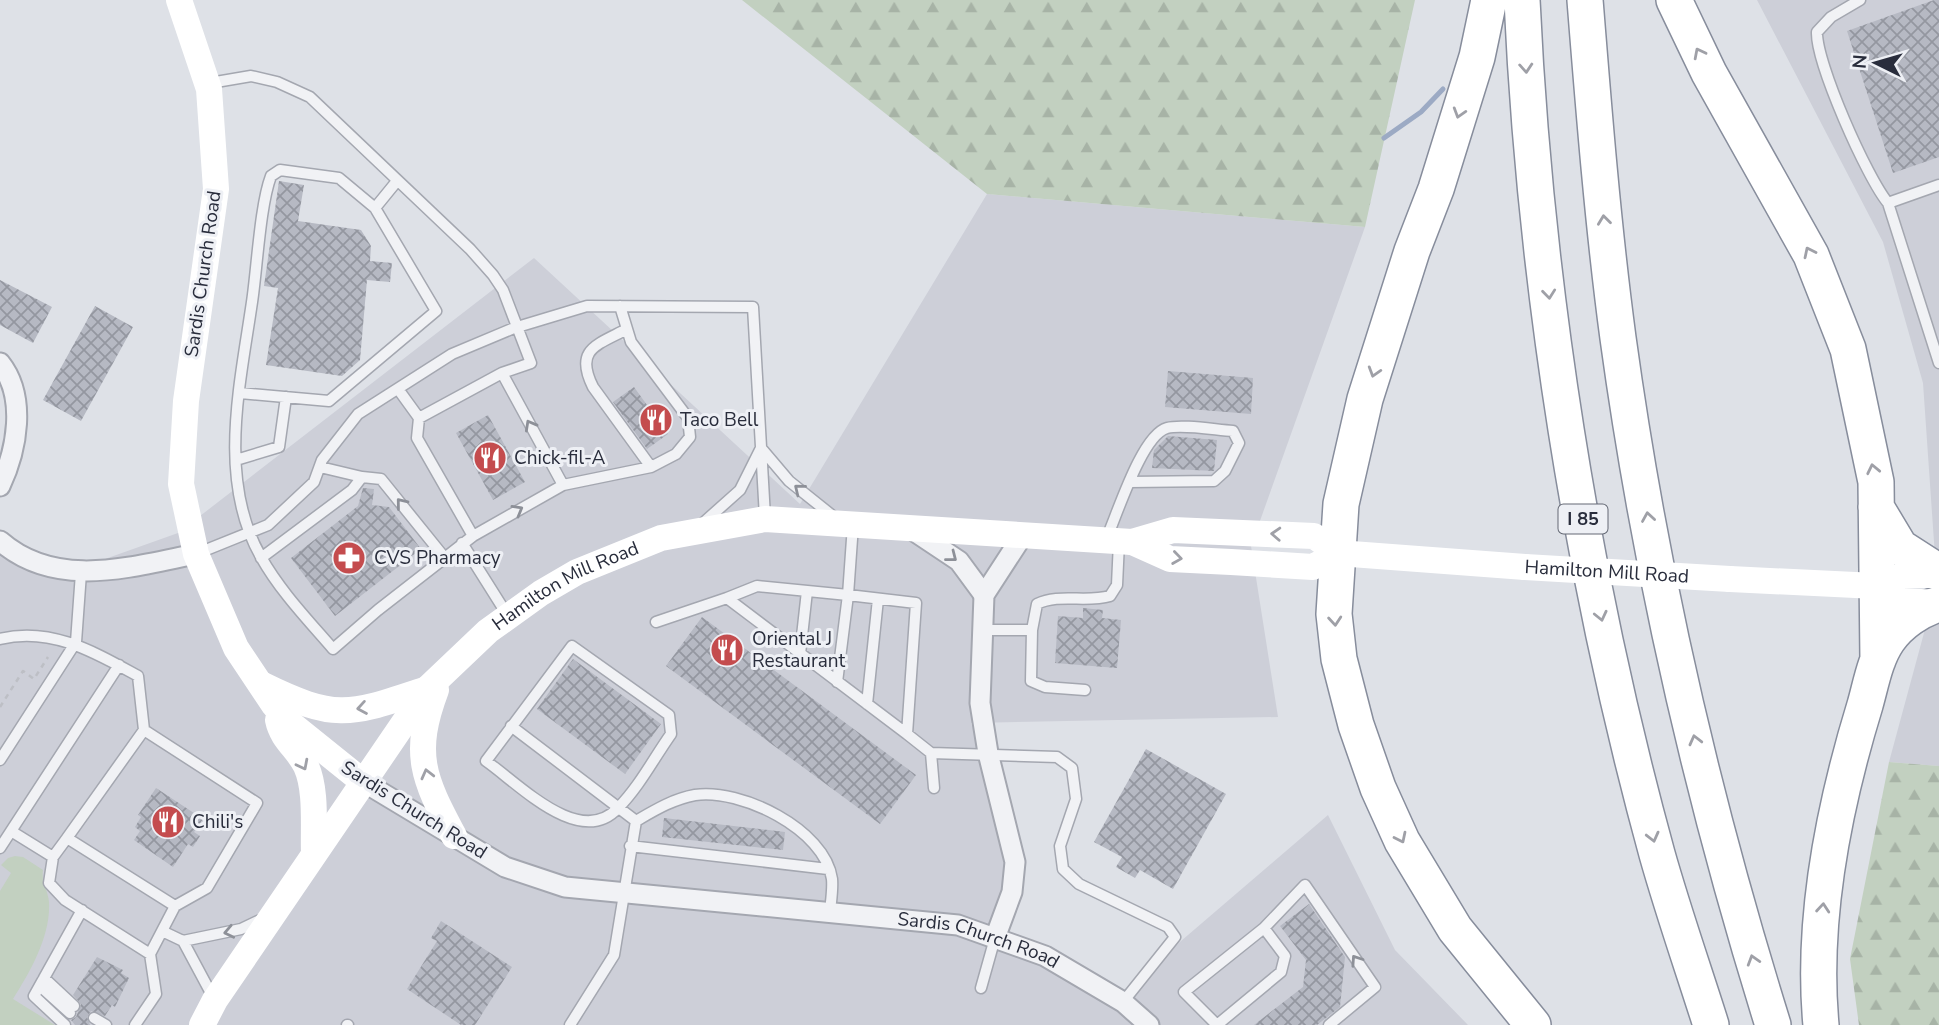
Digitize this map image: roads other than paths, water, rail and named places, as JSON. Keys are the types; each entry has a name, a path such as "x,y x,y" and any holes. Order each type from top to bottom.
{"highway":[{"path":"1489,0 1477,57 1365,399 1341,504 1334,614 1339,659 1356,724 1378,788 1402,841 1455,929 1533,1025"},
{"name":"I 85","path":"1522,0 1534,159 1552,320 1598,606 1657,854 1711,1025"},
{"path":"1585,0 1598,162 1618,338 1652,542 1682,688 1719,840 1773,1025"},
{"path":"1674,0 1709,73 1811,255 1848,349 1876,482 1878,660"},
{"path":"1876,507 1899,547 1939,574"},
{"path":"1821,1025 1818,964 1824,898 1852,746 1878,660 1899,628 1918,613 1939,603"}],"main road":[{"name":"Sardis Church Road","path":"179,0 208,84 216,189 186,401 181,484 196,554 236,649 286,720 362,781"},
{"name":"Hamilton Mill Road","path":"202,1025 215,1000 362,781 435,680 508,616 577,572 661,538 765,519 1119,541 1173,530 1314,536 1338,553 1730,579 1876,586 1903,575 1939,574"},
{"name":"Hamilton Mill Road","path":"1876,586 1901,601 1939,603"},
{"path":"268,695 339,712 365,709 435,680"},
{"path":"435,680 424,724 422,755 431,792 454,836"},
{"path":"268,695 280,733 306,766 314,853"}],"street":[{"path":"0,363 16,401 15,441 0,486"},
{"path":"911,529 959,561 984,595"},
{"path":"995,938 1012,892 1015,862 988,753 980,703 984,595 1023,535"},
{"path":"0,541 13,552 44,565 81,573 113,570 196,554"},
{"name":"Sardis Church Road","path":"362,781 505,867 565,887 958,925 1045,956 1123,1002 1149,1025"}],"lane":[{"path":"1860,0 1831,17 1817,32 1816,46 1829,84 1871,179 1888,203 1939,363"},
{"path":"208,84 251,76 293,88 310,97 470,249 493,275 531,363 502,373 419,418"},
{"path":"240,393 329,401 436,311 375,208 339,178 280,170 271,176 240,393 236,460 238,493 261,558 334,649 444,556 473,536 563,485 651,467 676,454 690,437 688,418 631,342 620,306"},
{"path":"375,208 397,181"},
{"path":"1888,203 1939,185"},
{"path":"196,554 268,525 314,482 320,467 358,414 398,388 452,354 517,328 587,306 753,307 765,519"},
{"path":"627,329 589,351 584,360 585,373 651,467"},
{"path":"502,373 563,485"},
{"path":"398,388 419,418 418,438 473,536"},
{"path":"236,460 279,447 286,397"},
{"path":"1085,690 1045,687 1031,681 1032,630 1037,604 1048,599 1097,600 1110,596 1117,585 1119,541 1130,482 1153,436 1167,428 1233,431 1239,443 1226,471 1214,481 1130,482"},
{"path":"761,448 789,481 848,524 848,596 837,682"},
{"path":"692,532 740,490 761,448"},
{"path":"320,467 381,479 444,556"},
{"path":"261,558 352,490 362,477"},
{"path":"462,543 508,616"},
{"path":"0,760 76,642 81,573"},
{"path":"656,622 757,586 916,603 907,734"},
{"path":"800,654 807,591"},
{"path":"727,598 931,753 1056,757 1072,768 1076,799 1060,846 1063,869 1079,884 1168,927 1175,937 1123,1002"},
{"path":"867,704 878,599"},
{"path":"982,630 1032,630"},
{"path":"0,639 15,635 76,642 138,676 144,730 53,857 49,883 82,910 149,954"},
{"path":"572,646 669,715 671,734 619,808 604,820 573,821 486,761 572,646"},
{"path":"0,848 119,665"},
{"path":"511,726 636,821"},
{"path":"135,1025 156,994 149,954 175,906 207,888 257,803 144,730"},
{"path":"931,753 934,788"},
{"path":"570,1025 614,955 636,821 665,804 696,795 724,794 758,805 798,829 820,854 832,877 830,911"},
{"path":"11,831 53,857"},
{"path":"67,838 175,906"},
{"path":"630,846 828,869"},
{"path":"1264,928 1285,956 1281,972 1217,1025 1184,992 1264,928 1305,885 1375,987 1329,1025"},
{"path":"39,987 82,910"},
{"path":"183,941 241,929 273,914"},
{"path":"162,930 183,941 215,1000"},
{"path":"981,988 995,938"},
{"path":"39,987 72,1010"},
{"path":"39,987 65,1025"},
{"path":"94,1018 106,1025"}],"waterway":[{"path":"1384,138 1421,112 1443,89"}],"place":[{"name":"Taco Bell","path":"656,420"},
{"name":"Chick-fil-A","path":"490,458"},
{"name":"CVS Pharmacy","path":"349,558"},
{"name":"Oriental J Restaurant","path":"727,650"},
{"name":"Chili's","path":"168,822"}]}
